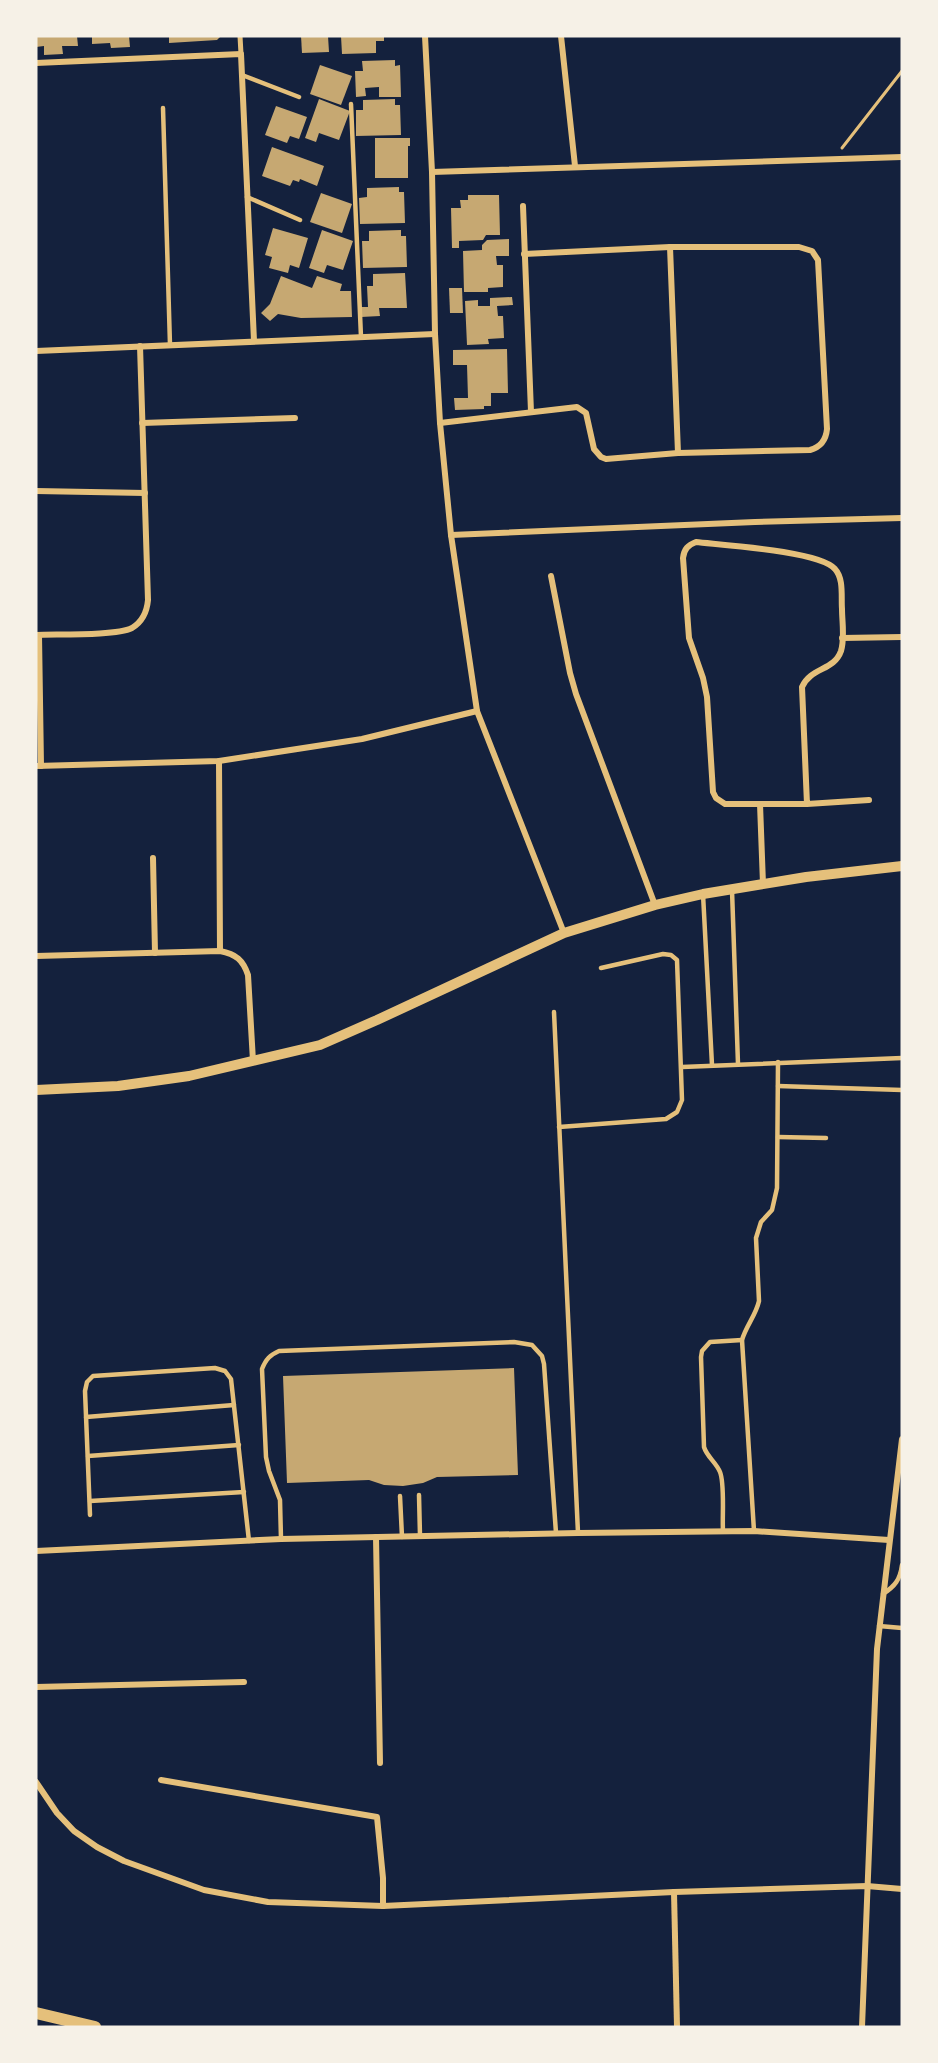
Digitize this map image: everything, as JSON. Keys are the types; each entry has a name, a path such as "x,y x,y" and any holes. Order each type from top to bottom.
{"main road":[{"path":"36,2013 95,2027"}],"street":[{"path":"240,36 254,341"},
{"path":"425,36 440,423 451,535 477,711 564,933"},
{"path":"561,36 575,166"},
{"path":"36,63 240,54"},
{"path":"432,172 902,157"},
{"path":"523,206 531,412"},
{"path":"440,423 580,408 586,413 594,449 606,459 678,453 810,450 821,445 827,435 818,260 812,251 799,247 670,247 524,255"},
{"path":"670,247 678,453"},
{"path":"36,351 435,334"},
{"path":"140,346 148,600 143,617 137,624 121,632 38,635 39,766 219,761 362,739 477,711"},
{"path":"142,423 295,418"},
{"path":"36,491 145,493"},
{"path":"451,535 902,518"},
{"path":"807,804 802,687 810,674 824,669 837,658 841,650 840,579 834,567 828,563 767,549 696,542 685,549 683,558 688,632 707,697 713,792 716,798 725,804 807,804 869,800"},
{"path":"552,576 576,694 656,905"},
{"path":"842,639 902,637"},
{"path":"219,761 220,951"},
{"path":"760,804 763,884"},
{"path":"153,858 155,953"},
{"path":"36,1090 118,1086 189,1076 320,1045 564,933 656,905 732,888 902,866"},
{"path":"36,956 220,951 230,953 245,965 248,975 252,1061"},
{"path":"862,2027 879,1626 889,1540 899,1481 902,1439"},
{"path":"36,1551 281,1539 556,1533 754,1531 889,1540"},
{"path":"376,1537 380,1763"},
{"path":"36,1688 244,1682"},
{"path":"161,1780 377,1817 384,1906"},
{"path":"36,1782 57,1813 74,1831 97,1847 124,1861 177,1881 230,1896 268,1902 384,1906 674,1892 867,1886 902,1889"},
{"path":"674,1892 677,2027"}],"lane":[{"path":"242,75 299,98"},
{"path":"351,104 361,337"},
{"path":"163,108 170,345"},
{"path":"247,197 300,219"},
{"path":"732,888 738,1064"},
{"path":"703,894 712,1065"},
{"path":"558,1127 666,1119 672,1117 681,1106 682,1067 677,960 671,955 663,954 601,968"},
{"path":"554,1012 578,1533"},
{"path":"682,1067 902,1058"},
{"path":"754,1531 742,1340 749,1321 758,1308 759,1301 756,1238 761,1222 772,1210 775,1199 778,1062"},
{"path":"778,1086 902,1090"},
{"path":"778,1137 826,1138"},
{"path":"723,1531 722,1480 717,1467 708,1457 704,1447 701,1356 702,1351 710,1342 742,1340"},
{"path":"281,1539 280,1500 268,1471 266,1457 262,1369 270,1355 279,1351 514,1342 532,1345 538,1350 544,1364 556,1533"},
{"path":"90,1515 85,1391 87,1382 93,1376 215,1368 225,1371 231,1379 249,1541"},
{"path":"86,1417 234,1405"},
{"path":"88,1456 239,1445"},
{"path":"90,1501 244,1492"},
{"path":"418,1495 420,1536"},
{"path":"400,1496 402,1537"},
{"path":"883,1594 897,1584 902,1565"},
{"path":"879,1626 902,1628"}],"path":[{"path":"834,159 902,71"}],"building":[{"path":"36,36 77,36 78,46 62,46 63,54 44,55 44,46 36,47"},
{"path":"92,36 129,36 130,47 111,48 110,43 92,44"},
{"path":"169,36 221,36 217,40 169,43"},
{"path":"301,36 328,36 329,52 302,53"},
{"path":"341,36 384,36 384,41 376,41 376,53 342,54"},
{"path":"395,60 395,66 400,65 401,97 379,97 379,87 365,88 366,96 356,97 355,71 363,71 362,61"},
{"path":"320,65 352,76 341,105 310,94"},
{"path":"319,99 350,111 339,140 319,133 316,142 305,138"},
{"path":"395,99 395,105 400,105 401,135 356,136 356,110 363,110 363,100"},
{"path":"276,106 307,117 299,139 290,136 287,143 265,135"},
{"path":"375,138 410,138 408,178 375,178"},
{"path":"272,147 324,166 317,186 300,179 299,182 293,180 290,186 262,176"},
{"path":"399,187 399,192 404,192 405,223 360,224 359,198 367,197 367,188"},
{"path":"321,193 352,204 342,233 310,222"},
{"path":"468,195 499,195 500,235 486,235 483,240 459,241 459,248 452,248 451,208 461,208 460,200 468,200"},
{"path":"273,228 308,238 299,268 290,265 288,273 269,268 272,257 265,255"},
{"path":"322,230 353,241 343,270 327,265 324,273 309,268"},
{"path":"401,230 401,236 406,236 407,267 363,268 362,241 369,241 369,231"},
{"path":"509,239 509,256 496,256 497,265 503,265 503,287 488,288 488,292 464,292 463,251 482,250 482,245 487,240"},
{"path":"405,273 407,308 379,308 380,316 361,317 361,307 368,307 367,286 373,286 373,274"},
{"path":"281,276 312,288 317,276 342,284 340,291 351,291 352,317 301,318 278,314 270,321 261,313 270,304"},
{"path":"449,288 462,288 463,313 450,313"},
{"path":"512,297 513,305 497,306 498,316 503,316 504,338 488,339 489,344 467,345 465,301 478,300 478,306 490,306 490,298"},
{"path":"507,349 508,393 491,393 491,406 484,406 484,409 455,410 454,398 468,398 467,365 453,365 453,350"},
{"path":"514,1368 518,1475 437,1477 423,1483 403,1486 384,1485 369,1480 287,1483 283,1376"}]}
